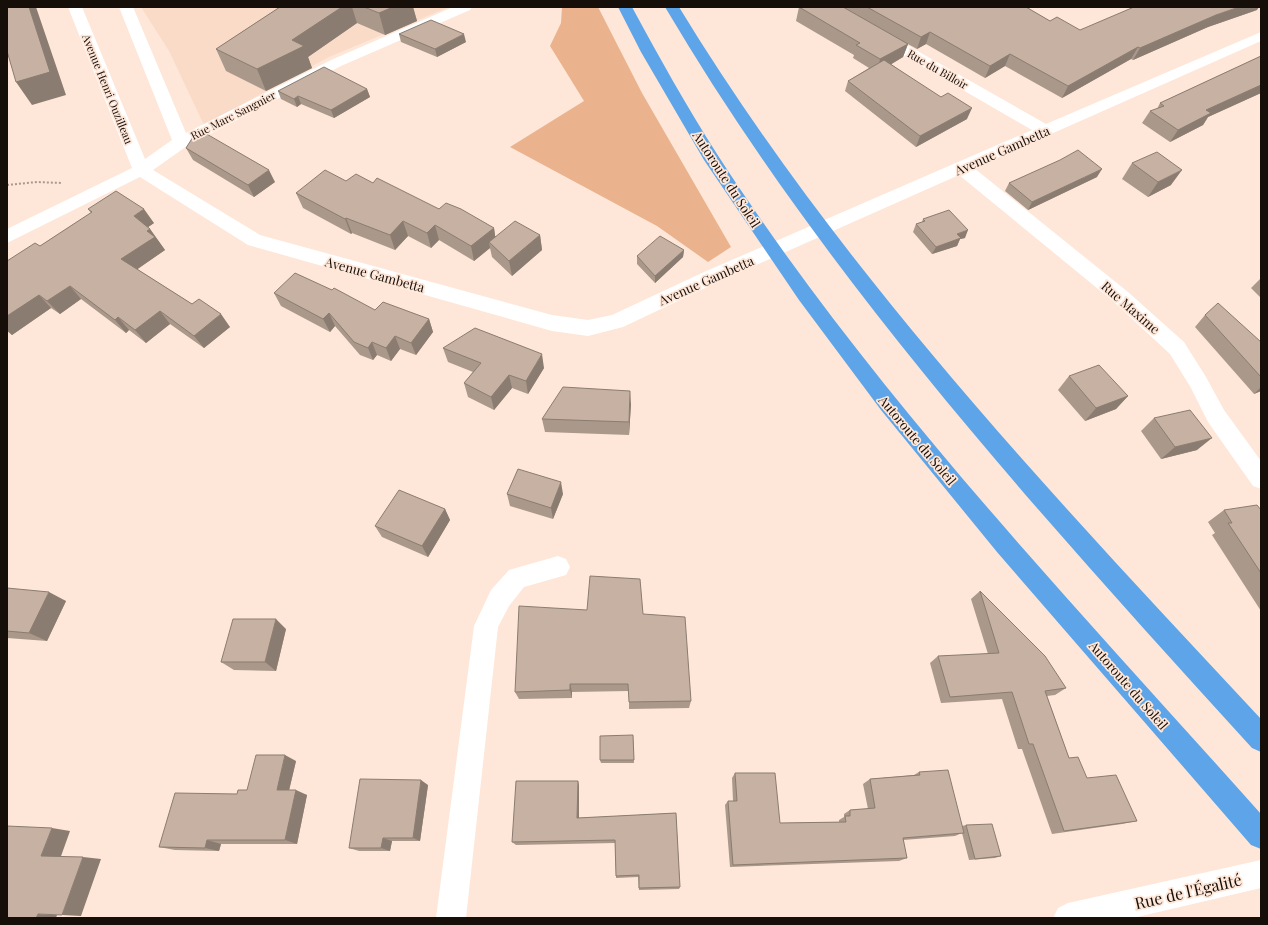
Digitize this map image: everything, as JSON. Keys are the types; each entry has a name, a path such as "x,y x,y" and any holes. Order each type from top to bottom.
{"highway":[{"name":"Autoroute du Soleil","path":"625,7 649,52 707,149 756,224 806,295 888,404 1010,550 1261,835"},
{"path":"672,7 701,57 758,143 858,277 954,397 1036,492 1261,739"}],"street":[{"name":"Avenue Henri Ouzilleau","path":"75,7 140,170"},
{"path":"126,7 181,142"},
{"name":"Rue Marc Sangnier","path":"7,237 140,170 181,142 336,63 465,7"},
{"name":"Rue du Billoir","path":"830,7 1046,131"},
{"name":"Avenue Gambetta","path":"140,170 254,240 552,323 588,328 616,322 711,277 1261,36"},
{"name":"Rue Maxime","path":"962,168 1121,297 1177,348 1216,416 1261,480"},
{"path":"451,918 486,626 500,598 517,578 558,567"},
{"name":"Rue de l'Égalité","path":"1068,918 1261,874"}],"shaded area":[{"path":"141,7 449,7 329,57 204,125 169,51"},
{"path":"562,7 598,7 642,93 731,247 708,262 657,226 510,147 584,101 550,46 561,23"}],"building":[{"path":"7,7 29,7 50,72 16,82 7,51"},
{"path":"280,7 342,7 292,40 304,46 257,69 216,49"},
{"path":"364,7 393,7 379,13"},
{"path":"799,7 843,7 908,44 880,59 856,45 860,43"},
{"path":"867,7 1026,7 1050,21 1057,17 1080,30 1134,7 1239,7 1216,15 1140,48 1138,47 1068,86 1010,54 990,66 930,32 921,37"},
{"path":"431,20 464,34 435,49 399,34"},
{"path":"1261,56 1261,85 1206,110 1211,113 1178,130 1150,111 1164,106 1160,103"},
{"path":"884,60 941,97 948,93 972,108 920,136 848,81"},
{"path":"324,67 367,89 331,110 298,96 294,99 278,91"},
{"path":"198,129 269,170 248,185 186,148"},
{"path":"1078,150 1102,169 1032,202 1009,183 1060,160"},
{"path":"1157,152 1182,170 1158,182 1132,163"},
{"path":"325,170 346,181 356,174 373,183 377,178 439,209 446,203 461,209 494,228 471,246 435,225 427,233 403,221 390,235 346,218 345,219 296,193"},
{"path":"116,191 144,209 134,216 150,229 147,231 155,237 121,259 192,304 199,299 221,314 194,336 160,311 135,330 118,317 115,320 70,286 47,301 39,295 7,316 7,261 35,243 40,246 92,212 88,209"},
{"path":"949,210 968,230 957,234 961,238 936,247 916,224 925,221 923,219"},
{"path":"515,221 540,235 509,261 489,242"},
{"path":"660,236 684,250 655,276 637,256"},
{"path":"295,273 332,290 334,288 375,310 383,302 429,319 411,343 395,336 386,348 372,342 368,348 354,342 329,313 323,319 274,293"},
{"path":"1218,303 1261,342 1261,377 1205,315"},
{"path":"475,328 542,354 526,381 509,375 491,397 464,383 481,363 443,348"},
{"path":"1099,365 1128,396 1096,408 1069,376"},
{"path":"563,387 630,391 629,422 542,419"},
{"path":"1190,410 1212,438 1175,447 1154,418"},
{"path":"518,469 561,482 551,508 507,494"},
{"path":"399,490 445,509 422,546 375,526"},
{"path":"1257,505 1261,510 1261,573 1228,523 1232,523 1224,510"},
{"path":"590,576 640,579 643,614 685,617 691,701 629,702 628,684 570,684 570,690 515,692 519,606 587,610"},
{"path":"7,588 49,592 29,633 7,631"},
{"path":"980,591 1045,656 1066,688 1045,691 1069,758 1078,757 1087,778 1116,775 1137,821 1064,831 1033,744 1029,744 1012,692 950,697 938,656 999,653"},
{"path":"233,619 276,619 265,662 221,662"},
{"path":"633,735 634,760 600,760 600,736"},
{"path":"256,755 285,755 277,790 296,790 285,840 207,840 205,848 159,847 175,793 237,794 238,790 247,790"},
{"path":"948,770 964,833 903,838 907,858 733,865 728,801 737,801 735,773 775,773 780,823 846,822 845,816 850,816 850,810 875,808 870,779 920,775 919,772"},
{"path":"360,779 421,780 413,838 383,838 381,848 349,848"},
{"path":"516,781 578,781 577,818 676,813 680,887 639,888 639,875 616,876 615,840 512,842"},
{"path":"992,824 1001,856 975,859 966,825"},
{"path":"7,826 52,828 41,856 83,857 62,915 38,914 36,918 7,918"}]}
